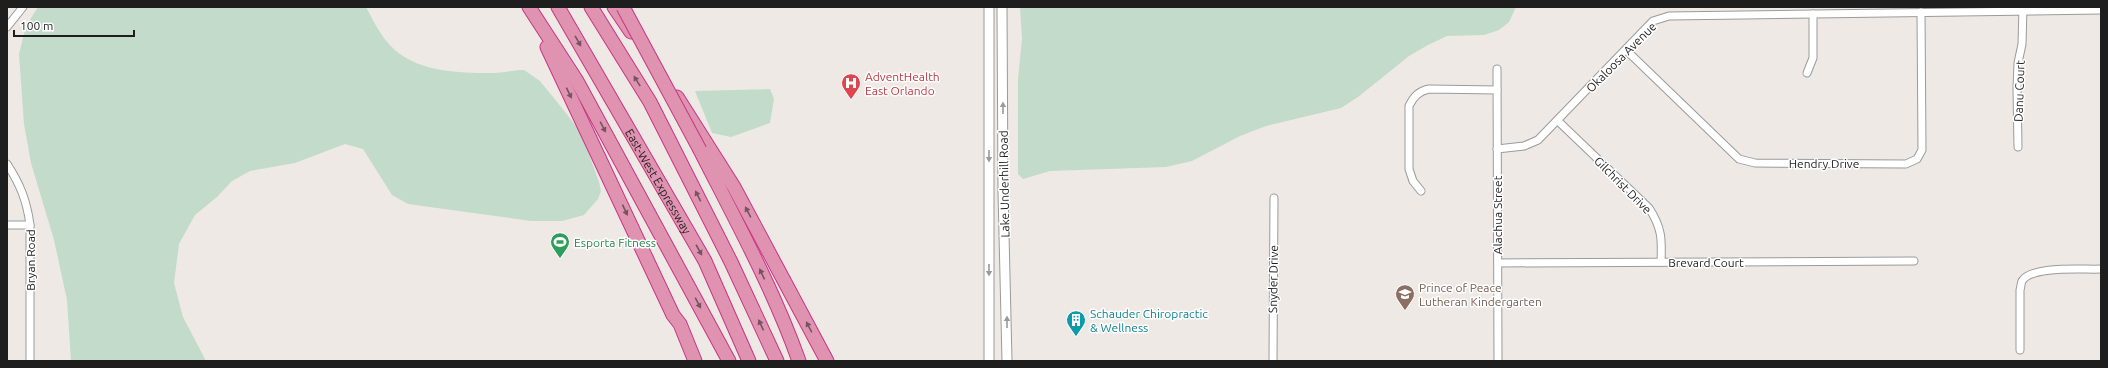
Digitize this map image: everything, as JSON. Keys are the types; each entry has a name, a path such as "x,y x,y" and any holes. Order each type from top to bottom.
{"highway":[{"path":"528,7 577,81 729,361"},
{"path":"528,7 673,315 680,324 695,361"},
{"name":"East-West Expressway","path":"558,7 705,261 749,361"},
{"name":"East-West Expressway","path":"591,7 650,102 731,262 777,361"},
{"path":"614,7 692,119 734,187 827,361"},
{"path":"623,7 700,150 748,245 791,339 799,361"},
{"path":"673,315 675,328 688,361"}],"street":[{"path":"7,27 23,7"},
{"name":"Lake Underhill Road","path":"989,7 989,361"},
{"name":"Lake Underhill Road","path":"1002,7 1003,192 1007,361"},
{"name":"Okaloosa Avenue","path":"1497,149 1524,146 1538,140 1653,21 1669,16 2023,9 2101,10"},
{"name":"Danu Court","path":"2018,147 2017,89 2018,63 2022,44 2023,9"},
{"name":"Hendry Drive","path":"1626,50 1739,159 1755,163 1906,164 1917,159 1922,150 1921,12"},
{"path":"1808,73 1813,58 1814,14"},
{"path":"989,21 1002,27"},
{"path":"989,33 1002,27"},
{"name":"Alachua Street","path":"1497,69 1498,361"},
{"path":"1421,191 1413,181 1409,169 1409,106 1413,98 1421,91 1429,89 1497,90"},
{"name":"Gilchrist Drive","path":"1558,121 1649,208 1659,223 1662,246 1661,262"},
{"name":"Bryan Road","path":"7,164 23,192 28,205 30,225 30,361"},
{"name":"Snyder Drive","path":"1273,361 1274,198"},
{"path":"7,225 30,225"},
{"name":"Brevard Court","path":"1498,263 1914,260"},
{"path":"2020,350 2020,290 2022,281 2029,275 2040,271 2101,269"}],"green space":[{"path":"38,7 366,7 390,46 416,63 453,72 495,73 524,70 540,81 578,129 586,146 601,191 598,199 584,215 562,221 531,221 408,204 392,195 363,149 345,144 295,163 250,171 232,181 217,197 195,215 179,244 174,283 183,317 206,361 71,361 67,300 54,240 31,163 24,124 19,54 26,26"},
{"path":"1020,7 1516,7 1509,22 1499,30 1484,35 1447,36 1428,45 1409,56 1358,97 1341,108 1266,126 1240,136 1192,161 1166,167 1050,171 1023,179 1018,174 1018,79 1022,39"},
{"path":"770,89 774,99 770,123 731,137 712,133 695,91"}],"place":[{"name":"AdventHealth East Orlando","path":"851,100"},
{"name":"Esporta Fitness","path":"560,259"},
{"name":"Prince of Peace Lutheran Kindergarten","path":"1405,311"},
{"name":"Schauder Chiropractic & Wellness","path":"1076,337"}]}
